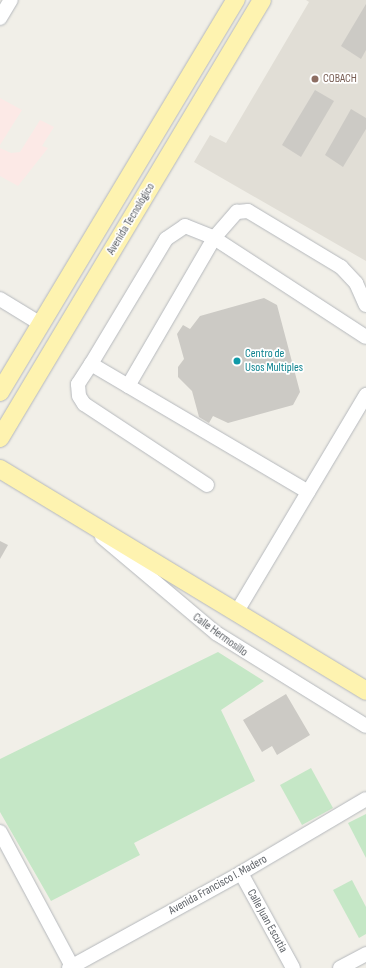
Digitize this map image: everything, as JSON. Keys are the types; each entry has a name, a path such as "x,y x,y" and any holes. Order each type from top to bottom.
{"main road":[{"name":"Avenida Tecnológico","path":"0,392 236,0"},
{"name":"Avenida Tecnológico","path":"0,438 262,0"},
{"name":"Calle Hermosillo","path":"0,469 88,525 366,691"}],"street":[{"path":"0,18 11,0"},
{"path":"128,386 214,238 237,212 248,211 341,267 356,283 366,305"},
{"path":"207,485 84,404 79,396 78,384 166,239 179,228 192,226 214,238 366,337"},
{"path":"0,299 42,324"},
{"path":"91,364 308,492"},
{"path":"236,613 366,395"},
{"name":"Calle Hermosillo","path":"88,525 216,633 366,726"},
{"name":"Avenida Francisco I. Madero","path":"70,967 241,873 366,799"},
{"path":"0,832 70,967"},
{"name":"Calle Juan Escutia","path":"241,873 293,968"},
{"path":"340,968 366,954"}],"shaded area":[{"name":"COBACH","path":"306,0 366,0 366,261 194,162 210,135 226,143 309,2"},
{"path":"0,98 22,110 0,145"},
{"path":"40,120 54,127 42,146 48,148 18,186 0,176 0,148 11,153 20,152"}],"green space":[{"path":"218,652 264,681 221,710 255,781 134,843 140,855 51,901 0,812 0,759"},
{"path":"311,768 333,808 302,825 280,785"},
{"path":"366,814 366,858 348,823"},
{"path":"352,880 366,907 366,934 359,938 333,890"}],"building":[{"path":"366,4 366,50 361,59 341,46"},
{"path":"315,90 334,101 301,157 282,145"},
{"path":"351,109 366,118 366,129 343,167 325,155"},
{"name":"Centro de Usos Multiples","path":"264,298 277,305 300,392 293,405 228,423 213,416 209,423 199,417 192,391 178,377 178,367 184,359 177,334 183,325 190,329 200,316"},
{"path":"0,541 8,545 0,559"},
{"path":"286,694 310,735 277,755 272,746 262,752 243,720"}],"place":[{"name":"COBACH","path":"315,79"},
{"name":"Centro de Usos Multiples","path":"237,361"}]}
